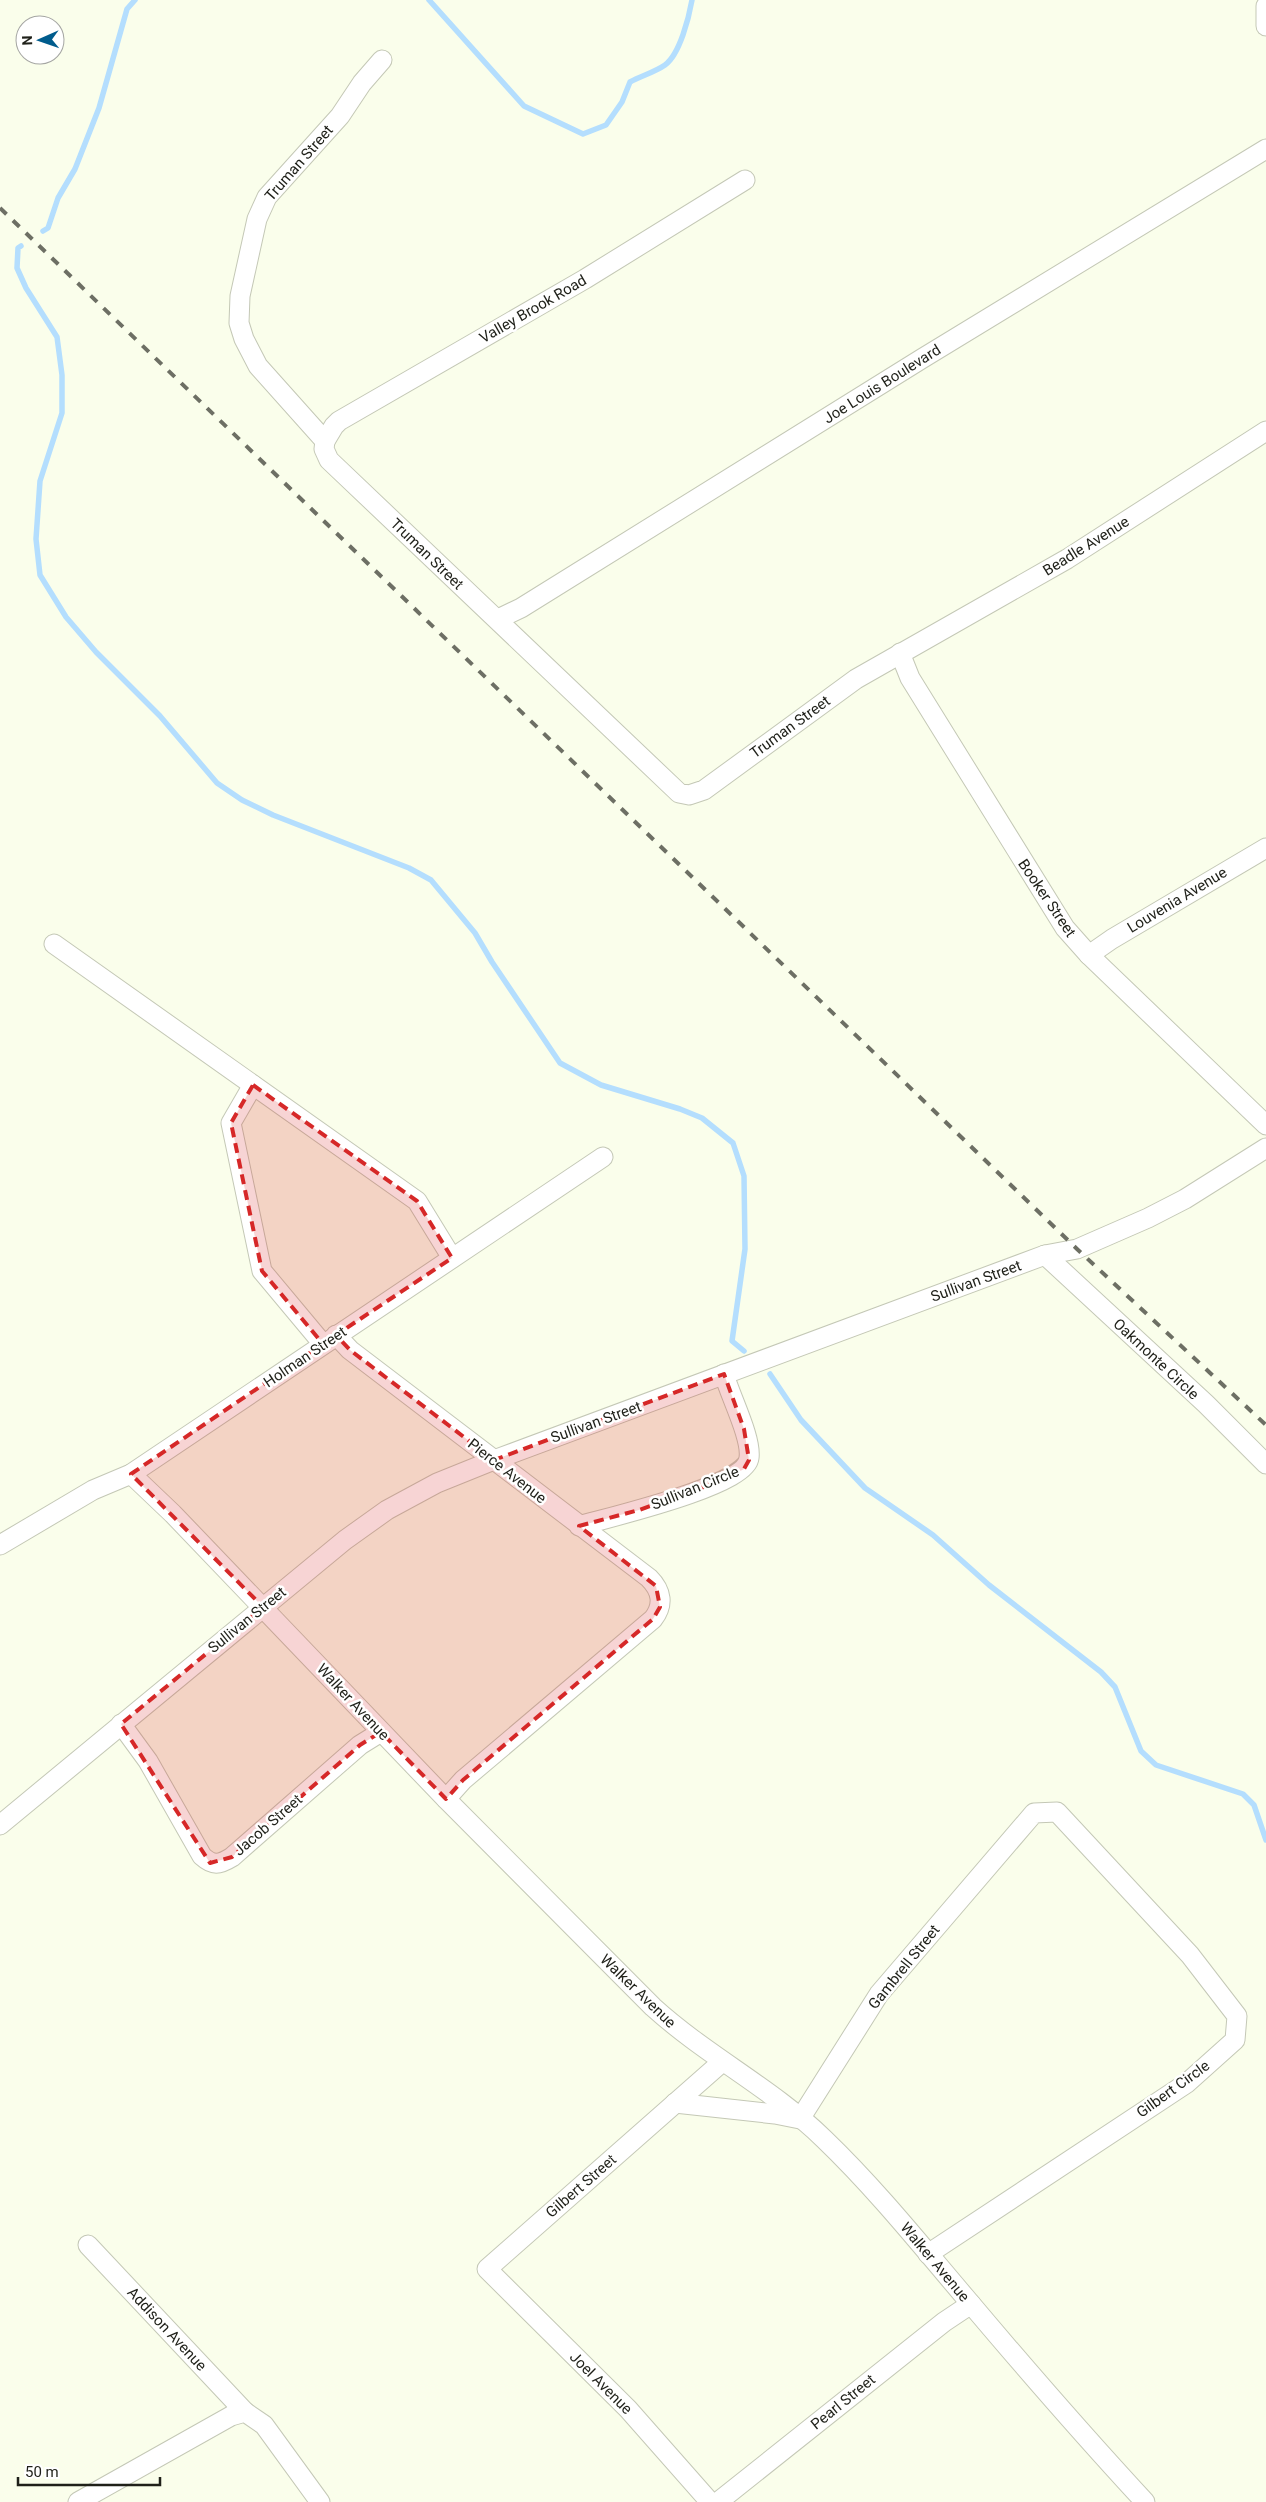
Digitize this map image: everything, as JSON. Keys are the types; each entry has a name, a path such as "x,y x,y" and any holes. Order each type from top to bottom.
{"street":[{"path":"1266,6 1266,26"},
{"name":"Truman Street","path":"382,60 362,83 340,116 268,197 256,219 240,296 240,323 244,339 258,366 325,441 324,449 329,460 679,793 688,795 704,790 856,680 900,653"},
{"name":"Joe Louis Boulevard","path":"498,619 529,603 923,358 1266,149"},
{"name":"Valley Brook Road","path":"325,441 334,426 340,421 585,279 745,180"},
{"name":"Beadle Avenue","path":"900,653 1067,559 1266,431"},
{"name":"Booker Street","path":"900,653 910,678 1045,899 1065,928 1089,955 1266,1125"},
{"name":"Louvenia Avenue","path":"1089,955 1112,939 1266,848"},
{"path":"54,944 417,1201 452,1258"},
{"name":"Pierce Avenue","path":"253,1085 231,1124 262,1272 330,1340 350,1350 494,1460 656,1586 661,1597 656,1614 463,1780 446,1799"},
{"name":"Sullivan Street","path":"0,1825 345,1540 387,1510 437,1483 724,1374 1045,1256 1077,1249 1148,1218 1185,1199 1266,1148"},
{"name":"Holman Street","path":"0,1545 92,1490 131,1474 603,1158"},
{"name":"Oakmonte Circle","path":"1045,1256 1206,1404 1266,1464"},
{"name":"Sullivan Circle","path":"579,1526 672,1500 726,1479 744,1469 749,1460 749,1452 744,1429 724,1374"},
{"name":"Walker Avenue","path":"131,1474 173,1514 446,1799 653,2008 683,2034 785,2106 824,2138 1145,2502"},
{"name":"Jacob Street","path":"121,1724 148,1761 202,1856 210,1863 216,1864 232,1857 360,1745 381,1732"},
{"name":"Gilbert Circle","path":"928,2254 1187,2082 1235,2040 1237,2016 1196,1962 1056,1812 1034,1813 1022,1826"},
{"name":"Gambrell Street","path":"800,2119 879,1994 1022,1826"},
{"name":"Gilbert Street","path":"486,2269 722,2062"},
{"path":"676,2103 775,2114 800,2119"},
{"name":"Addison Avenue","path":"88,2245 246,2412 264,2425 320,2502"},
{"name":"Joel Avenue","path":"486,2269 628,2409 710,2502"},
{"name":"Pearl Street","path":"718,2502 944,2322 970,2304"},
{"path":"78,2502 231,2416 246,2412"}],"highlighted area":[{"path":"253,1085 417,1201 452,1258 336,1335 350,1350 494,1460 724,1374 744,1429 749,1460 744,1469 726,1479 639,1510 579,1526 656,1586 660,1607 653,1619 463,1780 446,1799 381,1732 360,1745 232,1857 210,1863 121,1724 263,1607 131,1474 323,1344 262,1271 231,1123"}],"waterway":[{"path":"43,231 48,228 58,198 75,169 99,108 127,9 135,0"},
{"path":"429,0 524,106 583,134 606,125 622,102 630,82 665,65 670,60 683,35 692,0"},
{"path":"21,246 18,248 17,268 26,288 57,337 62,375 62,413 40,481 36,539 40,575 66,617 96,652 160,716 217,783 242,800 273,815 409,868 431,880 475,933 492,962 560,1063 601,1085 680,1109 702,1118 733,1143 744,1176 745,1249 732,1341 744,1351"},
{"path":"770,1374 801,1420 865,1488 933,1535 989,1585 1101,1672 1115,1687 1141,1751 1156,1765 1243,1794 1254,1805 1266,1840"}],"railway":[{"path":"0,208 1077,1249 1266,1425"}]}
